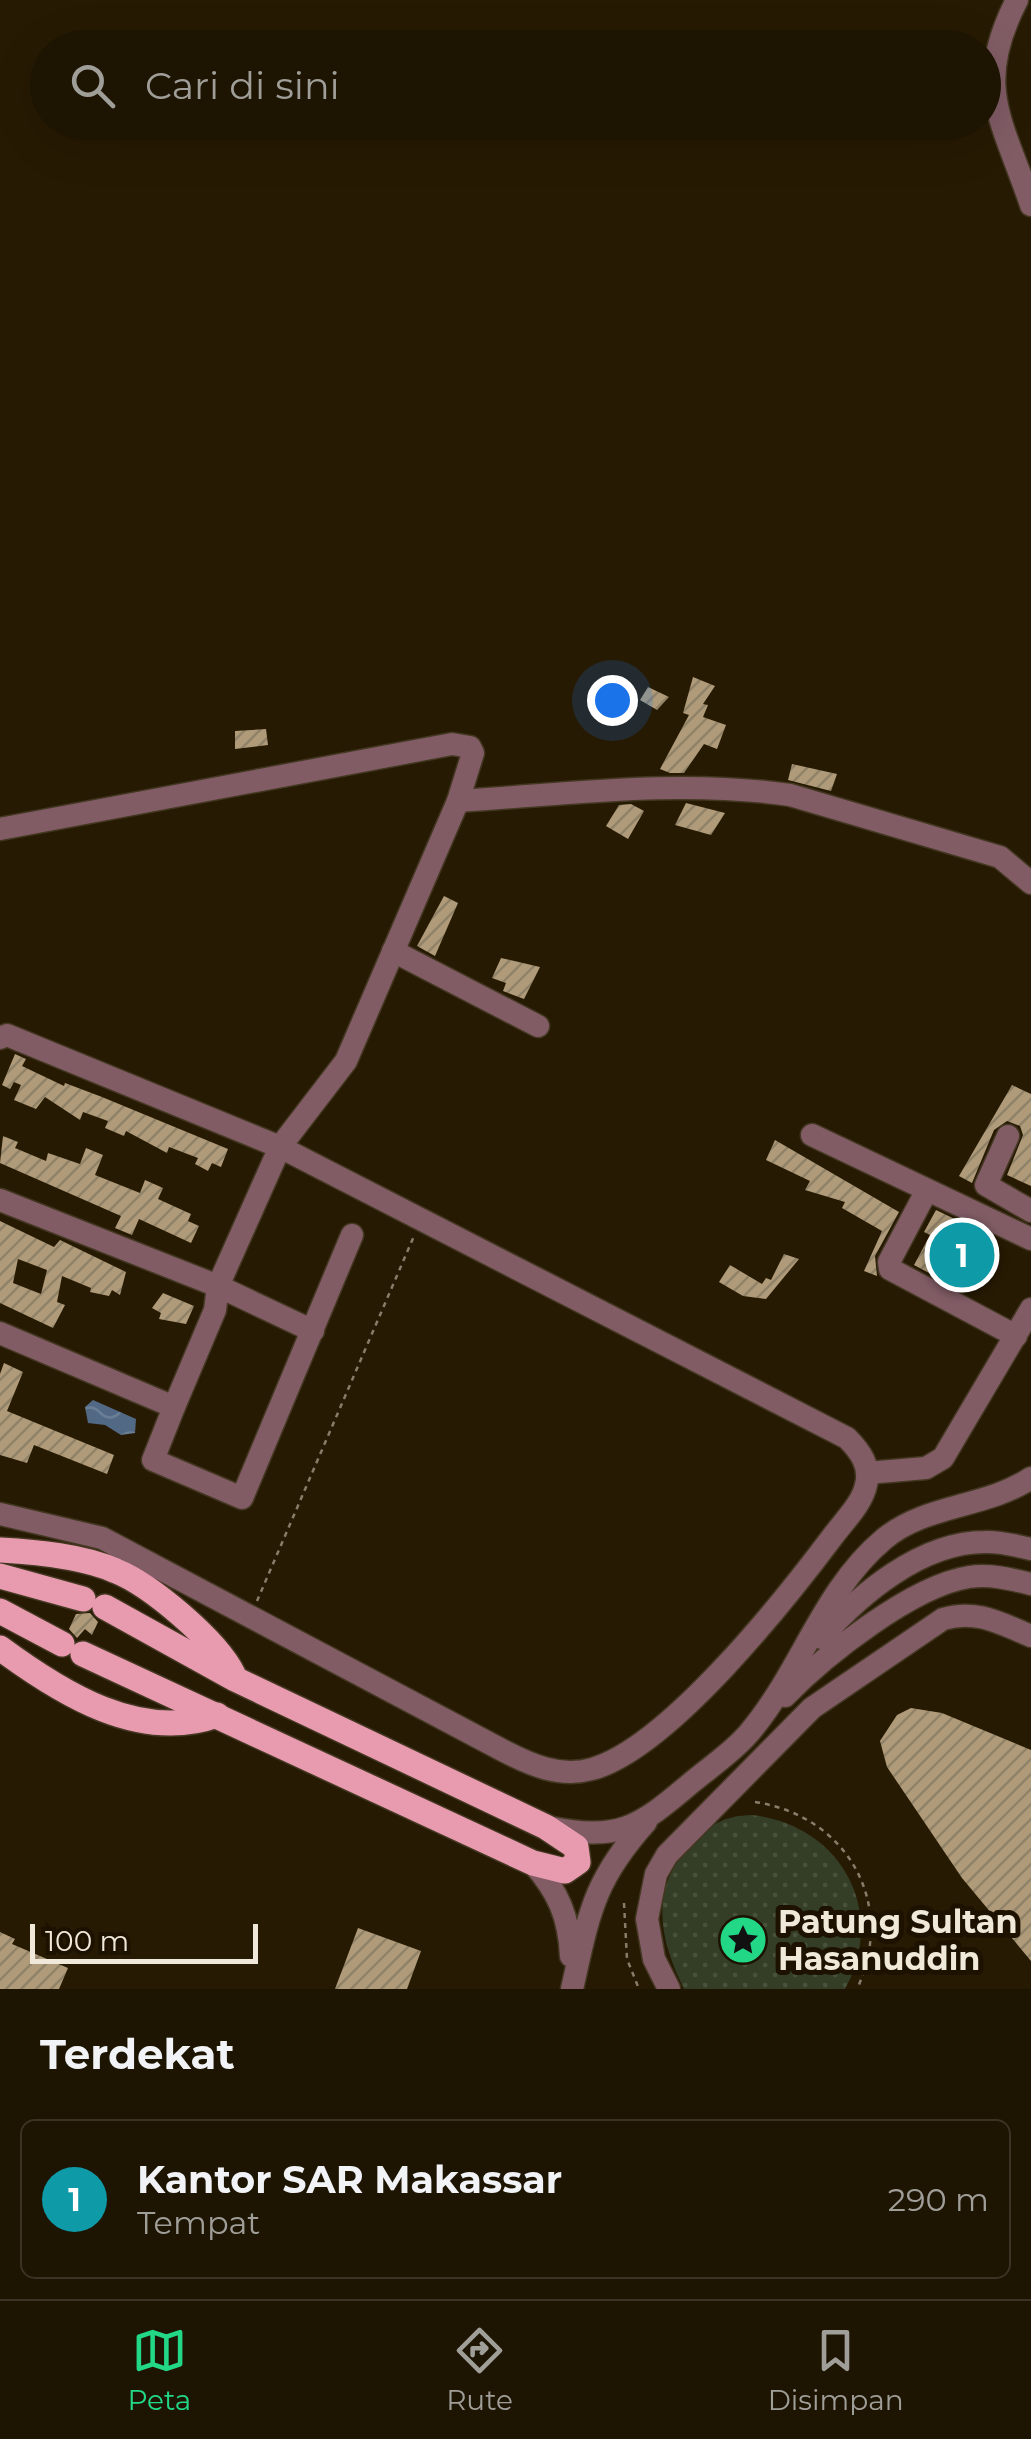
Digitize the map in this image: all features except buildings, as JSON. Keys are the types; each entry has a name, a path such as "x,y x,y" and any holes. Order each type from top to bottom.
{"main road":[{"path":"0,1550 54,1556 124,1574 218,1649 235,1679"},
{"path":"0,1576 94,1603 235,1679 546,1827 576,1847 578,1862 566,1870 533,1863 73,1649 0,1611"},
{"path":"0,1648 52,1687 101,1708 182,1726 217,1714"},
{"path":"358,1782 376,1747"}],"street":[{"path":"1001,41 1017,0"},
{"path":"1001,117 1031,205"},
{"path":"0,828 452,744 470,747 473,754 458,801 346,1061 280,1147 218,1286 215,1310 153,1460 242,1498 352,1235"},
{"path":"458,801 702,785 760,791 1000,857 1031,883"},
{"path":"393,951 538,1026"},
{"path":"0,1038 7,1035 280,1147 847,1438 858,1448 867,1473 862,1497 796,1586 688,1702 618,1757 594,1768 555,1771 532,1765 102,1538 0,1514"},
{"path":"812,1135 1031,1239"},
{"path":"1008,1136 986,1186 1031,1211"},
{"path":"867,1473 926,1468 943,1458 1025,1327 890,1269 889,1262 927,1190"},
{"path":"0,1200 218,1286 314,1331"},
{"path":"0,1333 174,1407"},
{"path":"748,1734 789,1675 840,1585 887,1536 938,1511 1007,1494 1031,1478"},
{"path":"789,1675 850,1605 902,1569 948,1549 984,1542 1031,1549"},
{"path":"572,1989 588,1912 602,1878 648,1819 748,1734 793,1688 859,1634 926,1594 968,1577 1000,1576 1031,1584"},
{"path":"669,1989 648,1937 647,1918 656,1874 685,1834 812,1708 943,1618 977,1614 1031,1636"},
{"path":"546,1827 592,1836 648,1819"},
{"path":"533,1863 556,1890 570,1925 572,1989"}],"path":[{"path":"251,1616 421,1218"},
{"path":"755,1802 791,1810 824,1828 861,1875 873,1932 857,1989"},
{"path":"624,1904 627,1959 639,1989"}],"green space":[{"path":"752,1815 783,1822 810,1835 848,1876 858,1902 861,1930 857,1959 845,1989 684,1989 664,1933 662,1914 669,1878 691,1844 705,1831 725,1819"}],"water":[{"path":"93,1400 136,1419 135,1433 121,1435 105,1425 88,1423 85,1407"}],"place":[{"name":"Kantor SAR Makassar","path":"962,1255"},
{"name":"Patung Sultan Hasanuddin","path":"743,1940"}]}
